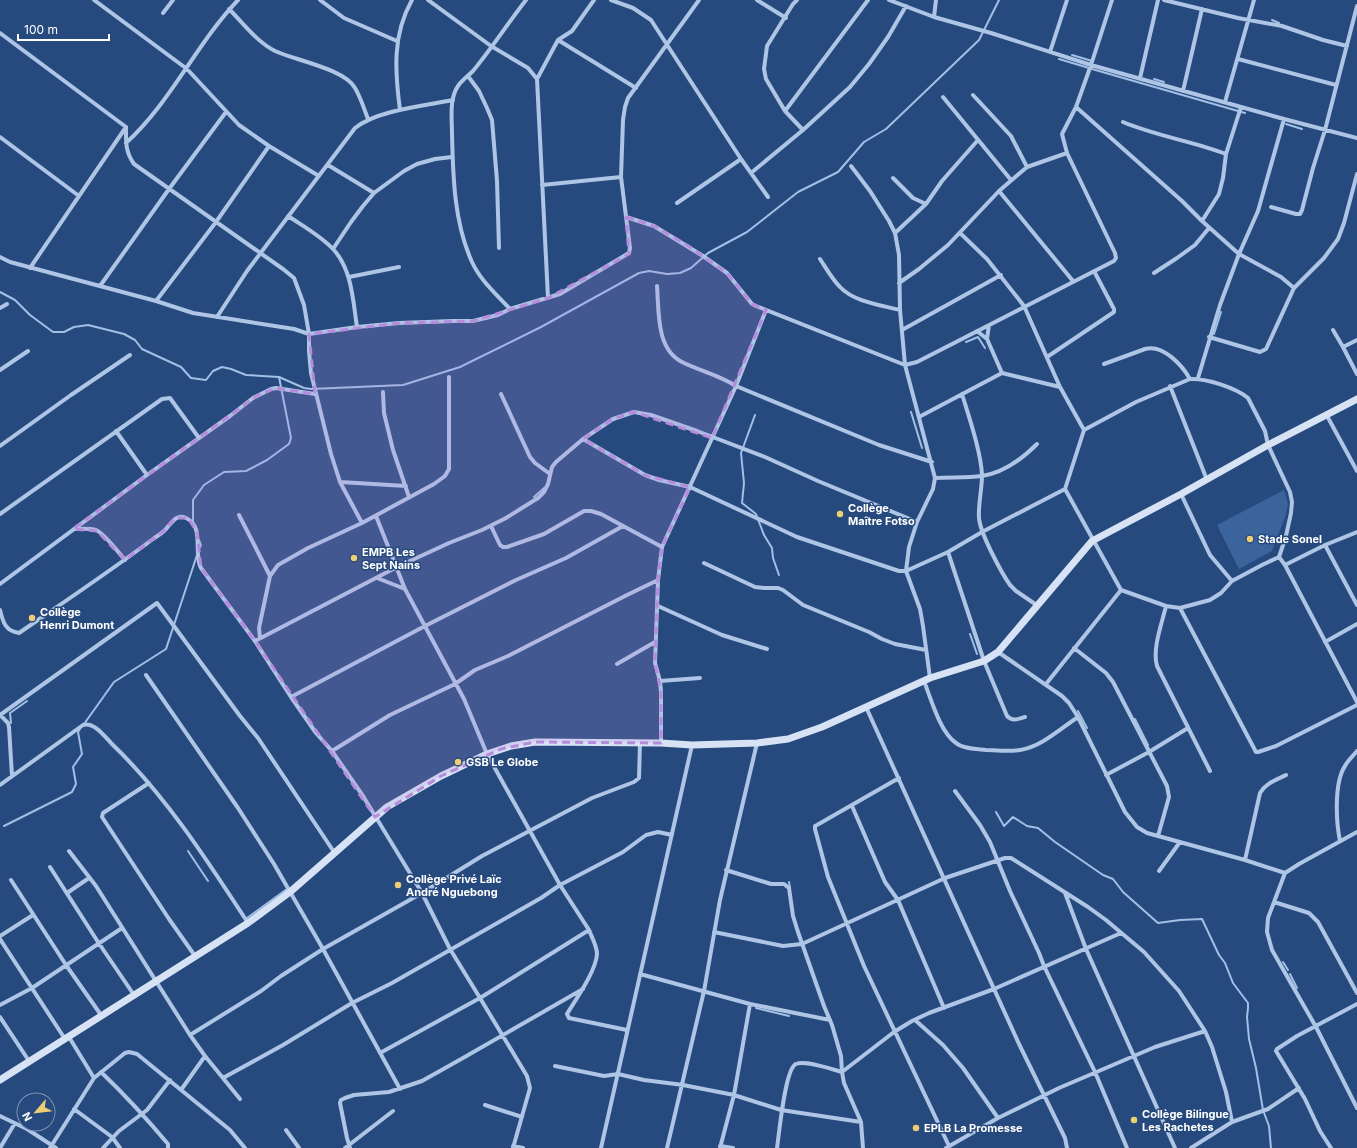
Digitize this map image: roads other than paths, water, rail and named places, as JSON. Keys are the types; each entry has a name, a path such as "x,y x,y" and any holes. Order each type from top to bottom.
{"main road":[{"path":"0,1080 248,923 290,892 387,807 441,776 487,754 511,746 535,742 661,743 692,745 758,743 788,739 822,727 927,679 984,661 998,652 1092,541 1207,480 1268,445 1357,399"}],"street":[{"path":"94,0 187,69 239,125 269,146 319,176"},
{"path":"163,13 173,0"},
{"path":"126,143 152,116 187,69 219,21 238,0"},
{"path":"320,0 344,18 397,41"},
{"path":"400,110 395,74 397,41 407,9 412,0"},
{"path":"428,0 491,46 528,68 537,79"},
{"path":"510,309 482,278 472,264 465,245 458,212 452,157 453,100 458,86 468,76 526,0"},
{"path":"548,298 537,79 558,40 572,31 594,0"},
{"path":"611,0 633,8 651,20 741,159 768,197"},
{"path":"0,257 10,262 30,268 156,301 194,313 294,329 309,334 357,327 406,323 473,321 498,315 510,309 560,294 629,253 622,177 623,120 625,107 628,98 699,0"},
{"path":"756,0 786,18"},
{"path":"797,0 767,46 764,56 764,69 766,79 786,111 803,130"},
{"path":"786,111 868,0"},
{"path":"890,0 934,17 992,33 1091,65 1357,138"},
{"path":"934,17 936,0"},
{"path":"1050,52 1067,0"},
{"path":"626,216 654,226 692,249 727,273 752,304 905,365 917,362 1073,280 1114,261 1116,258 1115,253 1067,153 1062,134 1076,106 1112,0"},
{"path":"1140,78 1158,0"},
{"path":"1164,0 1249,20 1282,26 1323,40 1347,46"},
{"path":"1225,102 1254,0"},
{"path":"751,173 803,130 850,87 869,64 906,6"},
{"path":"1271,206 1296,214 1300,214 1302,210 1325,130 1357,6"},
{"path":"229,9 257,38 274,51 316,66 351,82 355,87 368,119"},
{"path":"1183,91 1202,9"},
{"path":"0,33 126,127"},
{"path":"558,40 636,88"},
{"path":"1238,59 1336,85"},
{"path":"468,76 492,120 497,189 499,248"},
{"path":"973,95 1011,136 1027,167"},
{"path":"943,97 1011,180"},
{"path":"217,317 247,271 262,254 288,216 355,128 368,119 400,110 453,100"},
{"path":"1076,106 1182,200 1209,228 1239,254 1281,277 1294,288"},
{"path":"1202,221 1219,194 1226,154 1241,107"},
{"path":"100,286 226,112"},
{"path":"1198,378 1209,337 1239,254 1258,211 1284,119"},
{"path":"1123,122 1205,146 1226,154"},
{"path":"126,127 128,155 134,164 294,278 304,305 309,334 311,373 331,454 340,482 362,523"},
{"path":"30,268 126,127"},
{"path":"0,137 78,196"},
{"path":"895,233 926,204 942,181 978,140"},
{"path":"156,301 216,222 269,146"},
{"path":"899,282 931,260 960,233 999,191 1027,167 1067,153"},
{"path":"333,248 362,206 374,193 404,171 417,164 435,159 452,157"},
{"path":"677,203 741,159"},
{"path":"328,165 374,193"},
{"path":"851,166 870,191 889,221 895,233 900,256 900,310 905,365 932,462 935,478 933,489 918,522 909,547 906,571 920,609 926,650 927,679 942,725 956,744 974,749 1013,751 1022,750 1038,744 1078,717"},
{"path":"1209,337 1260,352 1266,349 1294,288 1324,258 1338,238 1344,223 1357,174"},
{"path":"542,185 622,177"},
{"path":"893,178 913,198 926,204"},
{"path":"999,191 1073,280"},
{"path":"288,216 333,248 342,261 349,277 357,327"},
{"path":"1154,273 1178,258 1194,245 1209,228"},
{"path":"960,233 987,259 1024,306 1060,387 1084,430"},
{"path":"820,259 839,286 846,292 860,299 900,310"},
{"path":"349,277 399,267"},
{"path":"1047,357 1114,312 1114,309 1094,271"},
{"path":"902,330 1000,275"},
{"path":"657,286 663,340 668,351 682,362 726,379 736,386 880,445 932,462"},
{"path":"0,308 6,304"},
{"path":"661,743 660,681 655,663 655,642 658,606 658,580 662,547 736,386 766,310"},
{"path":"987,339 989,325"},
{"path":"1333,330 1357,374"},
{"path":"977,331 987,339 1002,373"},
{"path":"1343,347 1357,340"},
{"path":"1104,364 1150,347 1157,348 1172,358 1185,370 1190,379"},
{"path":"0,370 28,352"},
{"path":"0,446 130,355"},
{"path":"919,417 1002,373 1060,387"},
{"path":"260,638 259,628 270,576 278,565 308,548 376,516 445,476 449,469 449,377"},
{"path":"583,440 644,475 690,487 797,537 892,569 906,571 948,552 982,532 1065,489 1084,430 1136,402 1170,386 1190,379 1198,378 1237,392 1248,398 1265,431 1268,445 1290,492 1292,502 1286,536 1279,557 1262,564 1232,581 1221,593 1210,600 1180,608 1166,606 1121,590 1092,541 1065,489"},
{"path":"1170,386 1207,480"},
{"path":"0,584 253,398 276,388 315,394"},
{"path":"383,392 384,413 393,450 409,497"},
{"path":"501,394 530,456 535,463 550,474"},
{"path":"962,394 979,455 982,476 978,517 982,532 1010,585 1038,606"},
{"path":"0,514 162,399 170,398 199,438"},
{"path":"255,641 396,568 506,518 538,498 544,492 548,484 552,467 556,462 583,440 614,419 634,412 651,415 765,457 818,481 918,522"},
{"path":"1326,414 1357,470"},
{"path":"116,431 147,475"},
{"path":"935,478 982,476 1003,469 1027,454 1037,444"},
{"path":"340,482 406,486"},
{"path":"1181,494 1210,555 1232,581"},
{"path":"491,526 500,545 503,547 508,547 561,526 584,511 591,511 601,514 662,547"},
{"path":"239,515 270,576"},
{"path":"0,610 5,627 19,633 125,560 165,530 175,518 181,516 188,518 197,532 199,565 255,641 316,733 332,751 363,796 422,893 450,949 529,1082 530,1088 513,1147 523,1148"},
{"path":"376,516 405,589 471,713 487,754 560,885 589,930 596,948 596,960 567,1014 569,1018 627,1030"},
{"path":"291,697 516,580 566,558 623,526"},
{"path":"73,529 87,528 97,531 102,534 125,560"},
{"path":"1285,565 1325,545 1357,532"},
{"path":"1325,545 1357,605"},
{"path":"948,552 984,661 1007,716 1014,720 1025,717"},
{"path":"1180,608 1256,752 1276,746 1357,704 1285,565 1279,557"},
{"path":"704,563 755,587 778,588 783,590 803,605 869,632 882,639 895,644 926,650"},
{"path":"376,578 405,589"},
{"path":"332,751 390,715 456,684 475,670 508,656 658,580"},
{"path":"1046,684 1121,590"},
{"path":"12,776 9,727 8,723 0,715 158,603 240,716 258,738 334,852"},
{"path":"658,606 722,635 767,649"},
{"path":"1166,606 1155,659 1210,770"},
{"path":"1325,642 1357,624"},
{"path":"617,664 655,642"},
{"path":"1074,648 1106,673 1113,682 1169,791 1169,797 1158,836"},
{"path":"998,652 1046,684 1069,703 1078,717 1125,812 1137,827 1146,833 1245,860 1285,873"},
{"path":"146,675 238,808 274,864 323,949 400,1089"},
{"path":"660,681 700,678"},
{"path":"866,707 945,878 1019,1044 1065,1138 1067,1148"},
{"path":"0,785 84,725 87,724 96,728 117,748 149,783 185,829 248,923"},
{"path":"1106,775 1149,752 1188,728"},
{"path":"190,1035 250,998 323,949 422,893 482,856 592,798 638,780 640,743"},
{"path":"667,1148 704,991 726,870 758,743"},
{"path":"601,1148 692,745"},
{"path":"1340,841 1337,827 1339,778 1344,766 1357,751"},
{"path":"1245,860 1260,793 1268,784 1286,775"},
{"path":"899,778 816,826 820,851 828,877 864,966 948,1147 998,1118 1044,1095 1155,1047 1205,1031"},
{"path":"149,783 103,813 102,817 195,956"},
{"path":"955,791 980,825 990,842 1044,966 1095,1072 1127,1148"},
{"path":"852,806 885,882 898,900 944,1008"},
{"path":"223,1078 283,1045 352,1003 392,983 541,898 560,885 623,852 646,835 658,832 672,835"},
{"path":"1357,832 1285,873 1268,918 1267,932 1272,950 1316,1027 1357,1108"},
{"path":"1159,871 1180,842"},
{"path":"69,851 122,928 190,1035 205,1056 240,1098"},
{"path":"714,932 783,946 802,944 945,878 997,860 1006,858 1015,859 1088,907 1121,933 1157,966 1179,991 1205,1031 1219,1067 1232,1122"},
{"path":"50,867 134,995"},
{"path":"726,870 771,884 784,884 789,888 793,916 830,1020 841,1056 842,1072 848,1094 861,1122 863,1148"},
{"path":"67,893 89,878"},
{"path":"10,880 101,1015"},
{"path":"1065,892 1086,949 1175,1148"},
{"path":"1274,902 1309,914 1318,922 1357,993"},
{"path":"0,936 33,915"},
{"path":"0,1005 32,988 98,942 122,928"},
{"path":"380,1053 480,998 589,930"},
{"path":"842,1072 894,1032 914,1020 994,989 1121,933"},
{"path":"0,939 94,1078"},
{"path":"640,974 750,1004 830,1020"},
{"path":"393,1111 348,1147 340,1103 341,1100 354,1095 389,1092 422,1081 582,988"},
{"path":"733,1148 720,1147 734,1096 750,1004"},
{"path":"1331,1148 1320,1131 1299,1088 1276,1051 1292,1039 1357,1004"},
{"path":"0,1016 29,1061"},
{"path":"914,1020 943,1045 963,1068 998,1118"},
{"path":"0,1116 15,1123 53,1147 74,1109 94,1078 125,1053 134,1052 230,1130 245,1148"},
{"path":"181,1090 205,1056"},
{"path":"777,1148 781,1110 792,1066 798,1063 811,1064 842,1072"},
{"path":"555,1066 604,1076 618,1074 644,1080 683,1085 734,1096 781,1110 861,1122"},
{"path":"101,1072 142,1114 168,1144 168,1148"},
{"path":"103,1148 112,1137 150,1106 170,1080"},
{"path":"1191,1148 1232,1122 1268,1109 1299,1088"},
{"path":"485,1105 522,1117"},
{"path":"74,1109 112,1137 120,1148"},
{"path":"0,1148 15,1123"},
{"path":"286,1130 299,1148"}],"waterway":[{"path":"0,292 15,300 30,315 53,332 64,332 74,327 88,325 124,334 135,340 142,349 181,367 191,378 206,380 213,371 222,367 246,375 279,377 304,388 311,389 403,385 460,367 541,327 639,273 649,271 667,274 680,273 691,268 708,253 747,232 798,192 838,172 864,142 886,129 979,40 999,0"},
{"path":"1272,20 1279,23"},
{"path":"1072,55 1092,61"},
{"path":"1059,59 1089,68"},
{"path":"1092,69 1245,113"},
{"path":"1154,79 1164,82"},
{"path":"1286,124 1302,129"},
{"path":"1214,334 1221,312"},
{"path":"966,342 978,337 985,348"},
{"path":"193,521 193,500 204,485 224,472 246,471 267,460 289,444 291,438 279,377"},
{"path":"911,412 922,448"},
{"path":"755,415 741,453 744,483 742,503 756,514 764,535 772,548 773,558 779,575"},
{"path":"534,497 544,488"},
{"path":"199,540 201,545 199,549"},
{"path":"84,724 114,682 166,649 197,555"},
{"path":"970,634 977,654"},
{"path":"11,723 10,713 27,701"},
{"path":"1078,711 1087,728"},
{"path":"1135,719 1148,745"},
{"path":"4,826 72,792 76,784 73,767 82,754 78,732 80,729"},
{"path":"996,812 1004,826 1013,817 1027,826 1038,828 1055,842 1103,875 1113,879 1123,892 1158,923 1202,919 1219,955 1225,963 1233,983 1248,1003 1247,1017 1249,1039 1256,1068 1263,1110 1269,1126 1271,1148"},
{"path":"188,851 208,881"},
{"path":"789,882 790,888"},
{"path":"247,918 287,889"},
{"path":"1283,962 1288,970"},
{"path":"1290,974 1297,988"},
{"path":"756,1008 789,1016"}],"place":[{"name":"Collège Maître Fotso","path":"840,514"},
{"name":"Stade Sonel","path":"1250,539"},
{"name":"EMPB Les Sept Nains","path":"354,558"},
{"name":"Collège Henri Dumont","path":"32,618"},
{"name":"GSB Le Globe","path":"458,762"},
{"name":"Collège Privé Laïc André Nguebong","path":"398,885"},
{"name":"Collège Bilingue Les Rachetes","path":"1134,1120"},
{"name":"EPLB La Promesse","path":"916,1128"}]}
